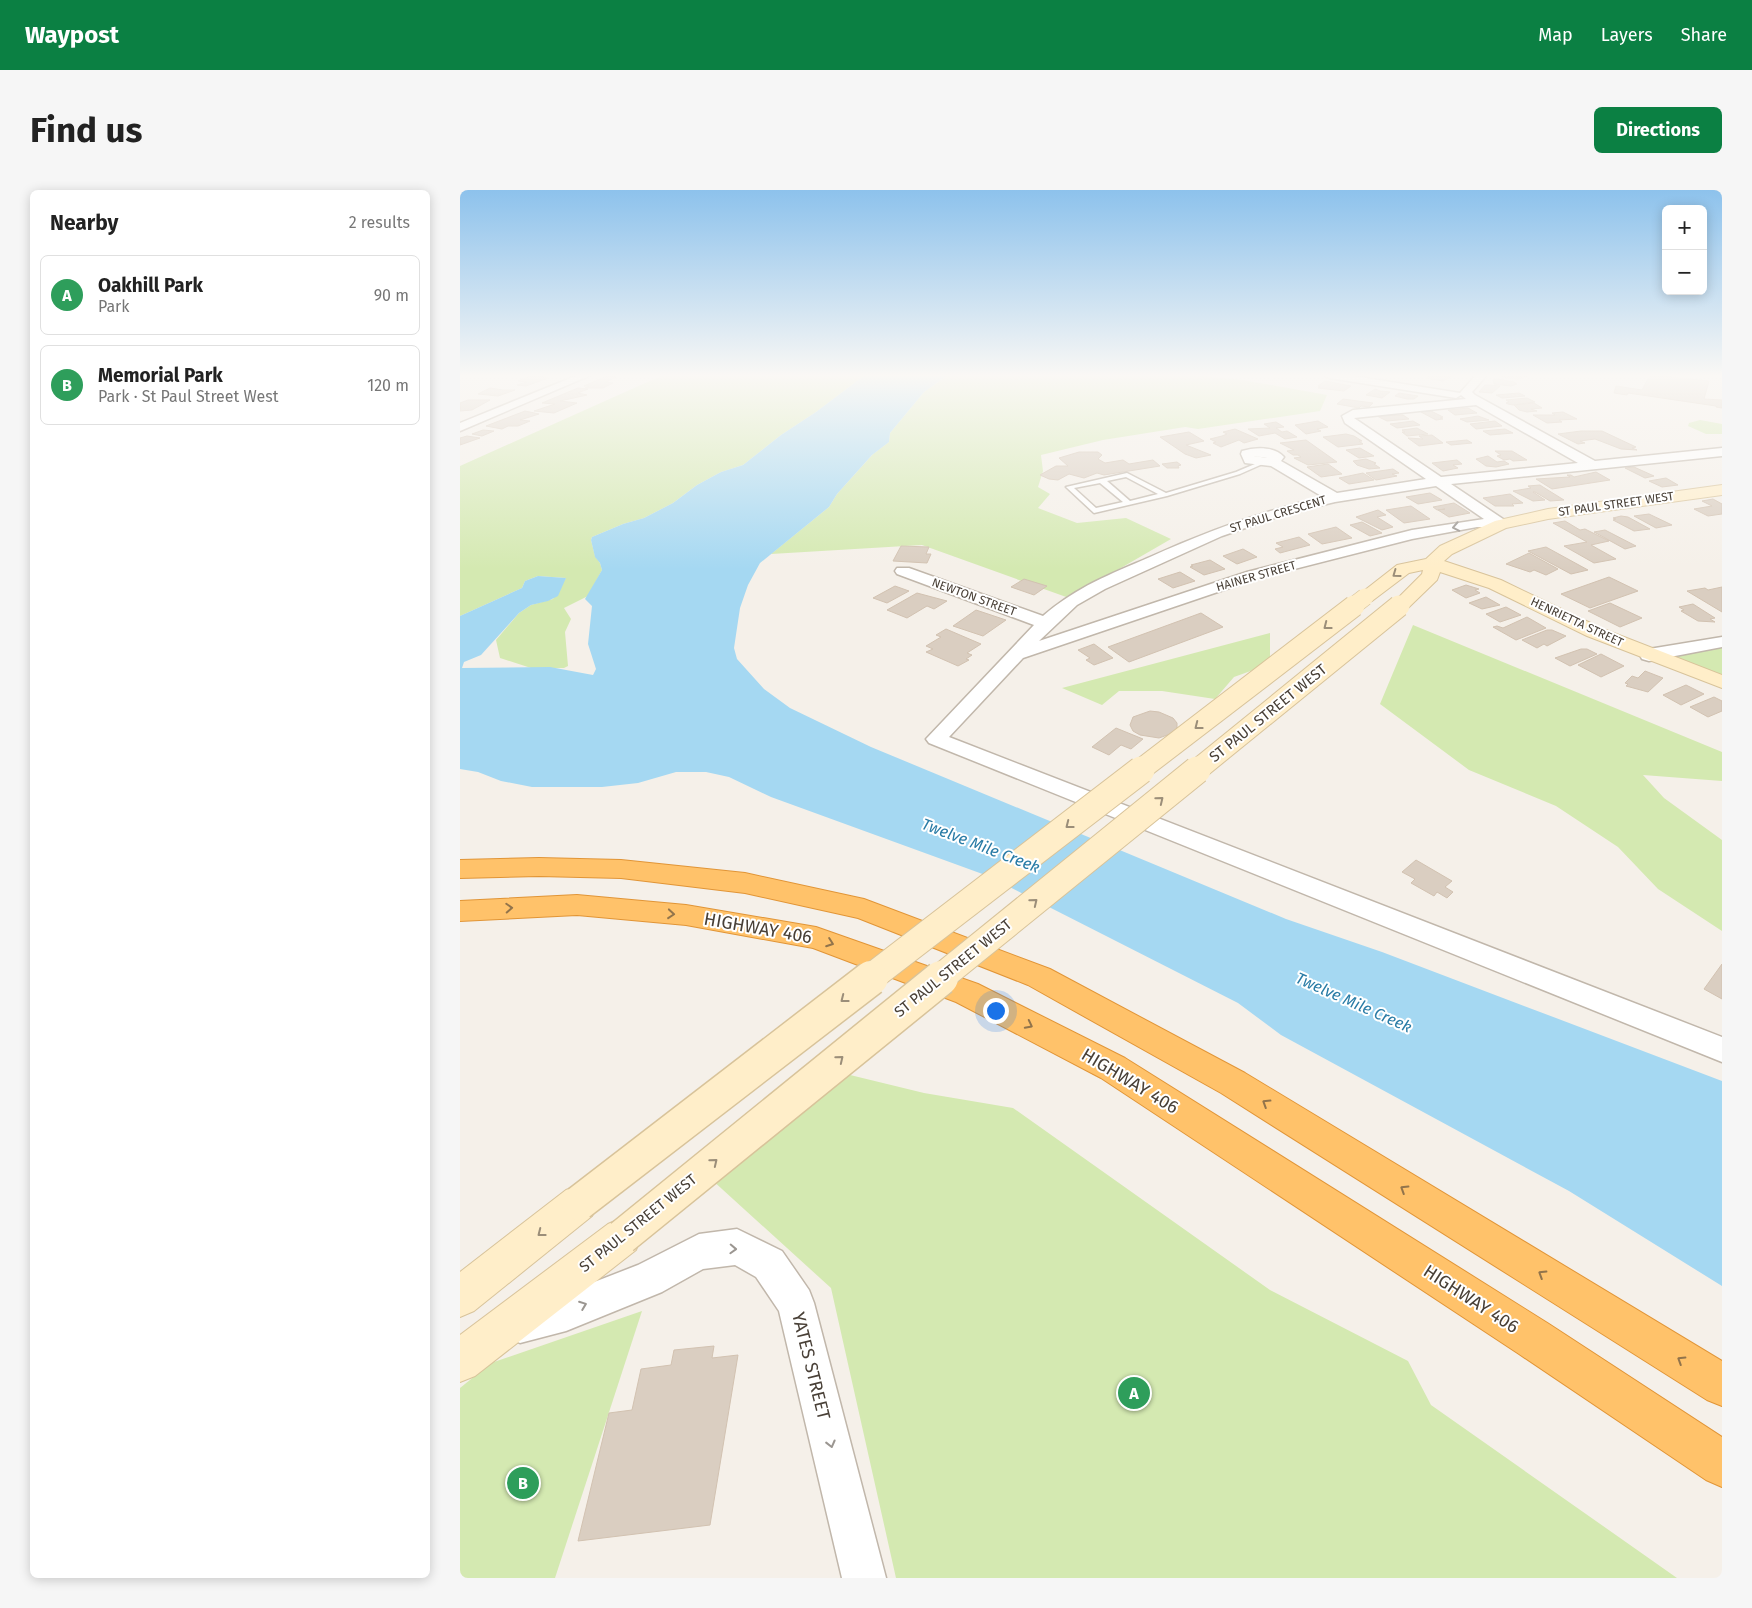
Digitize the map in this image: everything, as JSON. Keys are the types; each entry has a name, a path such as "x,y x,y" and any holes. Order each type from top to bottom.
{"highway":[{"path":"460,869 539,867 621,869 744,883 864,909 1040,978 1233,1083 1722,1386"},
{"name":"HIGHWAY 406","path":"460,911 577,905 686,915 816,938 967,993 1113,1068 1534,1339 1722,1464"}],"main road":[{"name":"ST PAUL STREET WEST","path":"460,1297 1365,596 1403,569 1432,563 1446,550 1501,524 1548,514 1722,490"},
{"name":"ST PAUL STREET WEST","path":"460,1361 622,1237 1400,605 1431,576 1432,563"},
{"name":"HENRIETTA STREET","path":"1432,563 1495,584 1594,632 1722,682"}],"street":[{"path":"1378,440 1501,524"},
{"path":"1547,440 1592,465"},
{"name":"ST PAUL CRESCENT","path":"1722,452 1440,481 1335,498 1284,510 1216,533 1099,585 1071,600 1046,622 936,739 1722,1050"},
{"path":"1695,454 1722,467"},
{"path":"1269,462 1335,498"},
{"name":"HAINER STREET","path":"1017,655 1252,575 1412,536 1477,523 1501,524"},
{"name":"NEWTON STREET","path":"903,571 1046,622"},
{"path":"1649,655 1722,642"},
{"name":"YATES STREET","path":"503,1329 566,1312 631,1287 699,1252 737,1248 769,1264 796,1303 864,1578"}],"lane":[{"path":"1165,495 1127,475 1069,487 1094,511 1165,495 1269,462"},
{"path":"1101,480 1128,503"}],"green space":[{"path":"519,440 775,440 743,465 721,472 697,485 673,503 644,518 623,524 592,537 595,556 602,570 588,596 564,608 571,619 565,632 568,666 564,668 531,668 500,658 496,640 519,613 531,605 553,599 566,578 538,576 525,581 522,588 460,616 460,466"},
{"path":"889,440 1104,440 1041,455 1043,471 1038,487 1050,494 1038,508 1077,523 1126,518 1171,539 1069,598 922,545 771,554 829,507 837,494 873,454 889,442"},
{"path":"1413,625 1722,752 1722,781 1643,775 1664,798 1722,840 1722,931 1658,889 1618,847 1556,806 1469,770 1380,704"},
{"path":"1270,633 1270,664 1234,677 1215,699 1162,691 1119,691 1102,705 1062,688"},
{"path":"1722,647 1722,675 1679,658 1678,654"},
{"path":"846,1074 924,1093 1013,1108 1270,1290 1408,1361 1431,1405 1677,1578 896,1578 831,1288 711,1179"},
{"path":"642,1311 555,1578 460,1578 460,1388 491,1363"}],"water":[{"name":"Twelve Mile Creek","path":"775,440 889,440 889,442 872,455 837,494 829,507 760,563 748,585 740,608 734,648 737,659 764,689 790,708 871,747 1286,919 1382,952 1722,1081 1722,1286 1569,1191 1281,1035 1238,1003 988,876 771,797 729,777 706,772 676,772 638,783 602,787 532,787 501,781 478,772 460,769 460,616 522,588 525,581 538,576 566,578 558,596 548,601 531,605 519,613 481,655 464,662 462,668 550,667 593,675 596,669 588,644 592,606 585,599 602,570 600,563 595,557 592,537 623,524 644,518 673,503 697,485 721,472 743,465"}],"building":[{"path":"460,440 475,440 460,445"},
{"path":"1164,440 1202,440 1204,441 1186,445 1211,455 1196,458 1185,454"},
{"path":"1212,440 1255,440 1244,443 1239,440 1221,447 1213,443 1216,442"},
{"path":"1306,440 1337,462 1308,465 1294,458 1301,457 1298,455 1293,455 1287,451 1294,450 1280,443"},
{"path":"1327,440 1360,440 1362,441 1359,441 1363,444 1338,447"},
{"path":"1410,440 1439,440 1443,443 1419,446"},
{"path":"1467,440 1472,443 1451,445 1446,442"},
{"path":"1570,440 1589,440 1580,441 1585,443 1578,444"},
{"path":"1597,440 1621,440 1636,447 1632,448 1637,450 1621,449"},
{"path":"1360,448 1374,456 1359,458 1346,450"},
{"path":"1495,451 1512,451 1527,460 1504,460 1497,456 1501,455"},
{"path":"1079,452 1098,452 1102,455 1098,459 1105,463 1123,460 1129,464 1153,460 1160,466 1104,475 1097,473 1084,478 1069,474 1058,480 1040,475 1056,466 1068,466 1059,458"},
{"path":"1488,456 1497,462 1504,461 1509,464 1496,467 1486,466 1476,459"},
{"path":"1366,459 1376,463 1374,464 1380,468 1369,469 1357,465 1353,461"},
{"path":"1457,460 1462,464 1453,465 1458,468 1443,471 1432,463"},
{"path":"1177,462 1181,465 1178,466 1179,468 1167,468 1162,464"},
{"path":"1328,464 1342,474 1321,477 1307,467"},
{"path":"1634,467 1654,476 1645,478 1625,468"},
{"path":"1393,469 1399,473 1392,474 1397,476 1376,480 1366,473"},
{"path":"1596,472 1610,480 1552,489 1536,479 1570,477 1567,475 1574,477"},
{"path":"1363,473 1374,480 1349,484 1339,478"},
{"path":"1666,478 1678,485 1662,487 1649,481"},
{"path":"1540,485 1564,500 1550,501 1533,492 1545,500 1533,501 1513,491 1531,488 1528,486"},
{"path":"1430,493 1442,500 1418,504 1406,497"},
{"path":"1510,494 1523,503 1512,504 1514,506 1495,506 1483,498"},
{"path":"1713,499 1722,504 1722,514 1708,516 1694,509 1712,506 1702,501"},
{"path":"1454,503 1470,513 1449,517 1438,510 1445,509 1437,510 1433,507"},
{"path":"1411,506 1430,519 1404,523 1386,510"},
{"path":"1378,510 1386,515 1377,517 1393,527 1382,530 1356,517"},
{"path":"1649,514 1672,525 1656,528 1634,516"},
{"path":"1628,517 1650,529 1634,531 1613,520 1616,519 1613,518"},
{"path":"1565,521 1580,530 1585,529 1609,541 1591,545 1616,559 1594,563 1564,546 1587,542 1553,523"},
{"path":"1362,522 1382,533 1370,536 1350,525"},
{"path":"1336,527 1352,538 1322,544 1308,534"},
{"path":"1605,530 1636,546 1625,549 1594,532"},
{"path":"1299,537 1310,545 1280,553 1275,549 1283,547 1276,543"},
{"path":"901,546 929,547 926,554 931,554 927,563 893,561"},
{"path":"1546,547 1588,570 1571,574 1528,551"},
{"path":"1243,549 1257,557 1237,564 1223,556"},
{"path":"1529,553 1558,569 1546,575 1534,570 1530,572 1506,564"},
{"path":"1210,560 1225,569 1204,575 1190,567 1193,566 1191,565"},
{"path":"1180,572 1195,581 1173,588 1158,579"},
{"path":"1609,577 1638,591 1590,608 1561,594"},
{"path":"1024,579 1047,586 1034,595 1011,587"},
{"path":"1466,585 1479,589 1475,590 1480,593 1466,598 1452,590"},
{"path":"895,586 909,591 887,603 873,598"},
{"path":"1722,587 1722,612 1687,591 1705,588 1708,590"},
{"path":"917,593 947,601 934,609 927,606 907,618 887,610"},
{"path":"1486,597 1500,605 1482,609 1469,603"},
{"path":"1610,603 1642,618 1620,627 1588,611"},
{"path":"1693,604 1715,618 1710,619 1715,622 1698,621 1681,611 1684,610 1679,607"},
{"path":"1506,607 1521,615 1500,622 1486,614"},
{"path":"976,610 1006,620 983,636 953,626"},
{"path":"1201,613 1223,627 1129,662 1108,647"},
{"path":"1527,617 1546,628 1516,640 1493,627 1503,628"},
{"path":"946,629 981,644 967,653 972,655 966,659 969,660 958,666 926,652 933,649 926,646 941,637 936,635"},
{"path":"1547,630 1552,630 1566,636 1547,646 1544,644 1537,648 1522,640"},
{"path":"1094,644 1113,658 1094,665 1086,660 1090,658 1078,650"},
{"path":"1581,649 1587,649 1597,654 1570,666 1555,658"},
{"path":"1601,654 1624,666 1601,677 1578,665"},
{"path":"1645,671 1663,678 1648,692 1626,686 1628,684 1625,683 1632,676 1638,678"},
{"path":"1686,685 1704,694 1681,705 1663,695"},
{"path":"1714,697 1722,701 1722,711 1708,717 1690,707"},
{"path":"1150,711 1159,712 1173,718 1177,723 1177,729 1173,733 1159,738 1140,735 1133,731 1130,725 1133,717"},
{"path":"1116,728 1143,739 1131,749 1121,745 1109,755 1092,747"},
{"path":"1416,860 1452,881 1445,887 1453,892 1447,898 1437,892 1434,896 1411,883 1415,879 1402,872"},
{"path":"1722,964 1722,999 1704,989"},
{"path":"714,1346 712,1358 738,1355 710,1525 578,1541 609,1413 632,1410 641,1369 671,1365 674,1350"}],"place":[{"name":"Oakhill Park","path":"1134,1393"},
{"name":"Memorial Park","path":"523,1483"}]}
